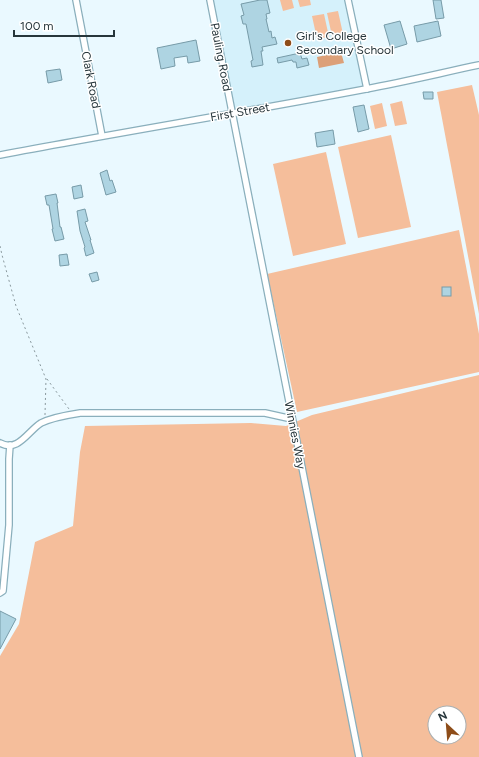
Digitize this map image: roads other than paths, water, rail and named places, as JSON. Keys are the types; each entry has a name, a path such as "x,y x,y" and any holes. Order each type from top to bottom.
{"street":[{"name":"Clark Road","path":"76,0 102,136"},
{"name":"Pauling Road","path":"210,0 232,114"},
{"path":"348,0 367,89"},
{"name":"First Street","path":"0,155 367,89 479,65"},
{"name":"Winnies Way","path":"232,114 359,757"},
{"path":"0,443 10,446 16,445 45,422 64,415 80,413 265,412 292,419"},
{"path":"0,593 3,591 10,525 10,446"}],"place":[{"name":"Girl's College Secondary School","path":"288,43"}]}
